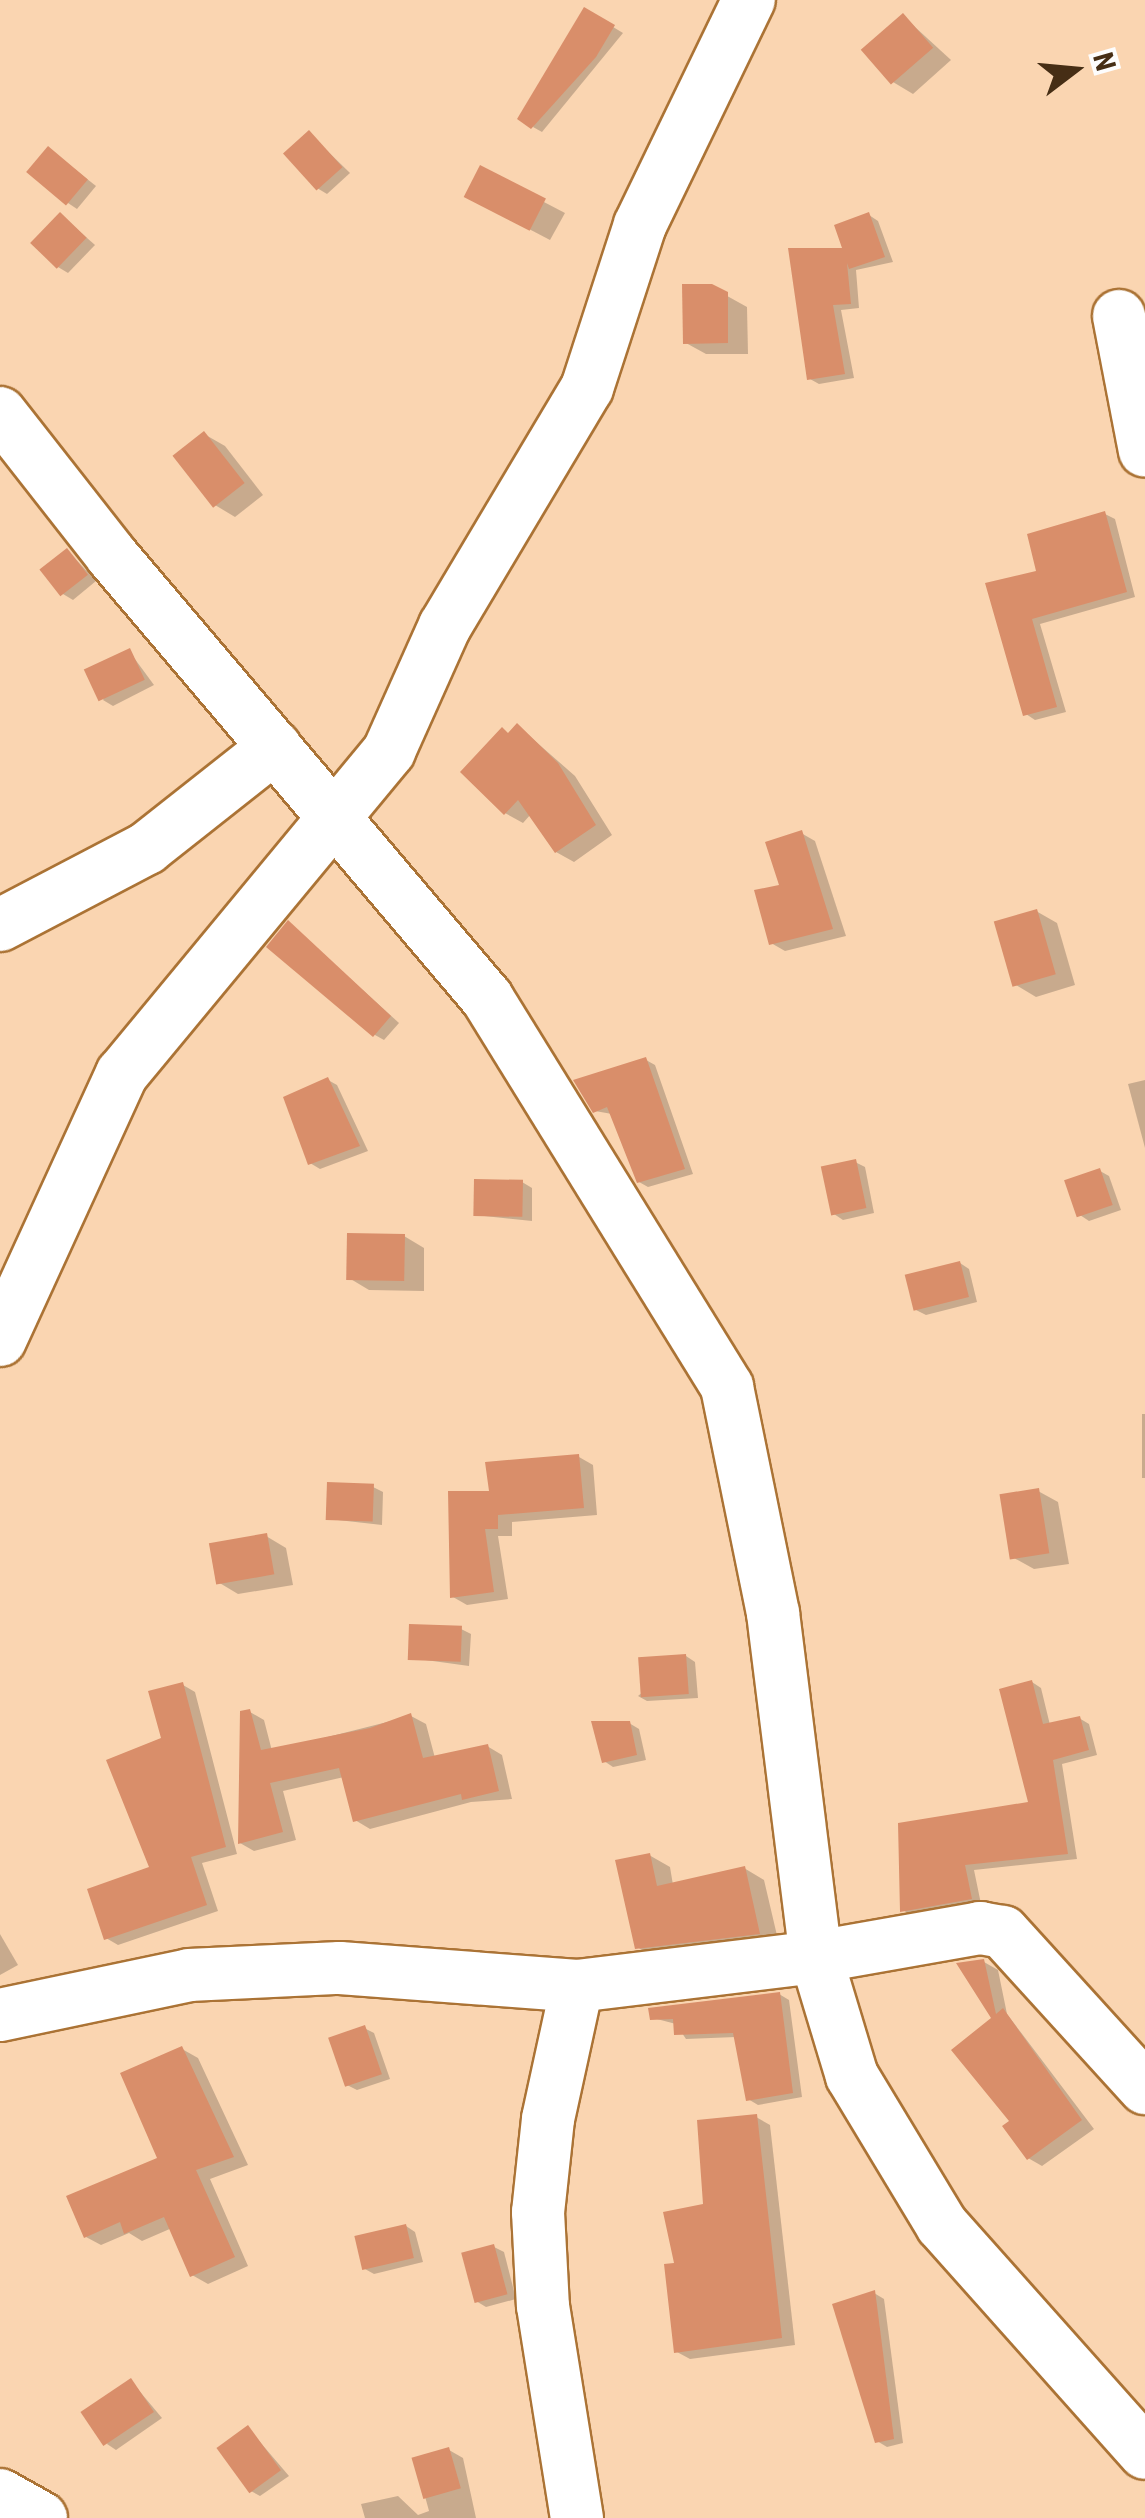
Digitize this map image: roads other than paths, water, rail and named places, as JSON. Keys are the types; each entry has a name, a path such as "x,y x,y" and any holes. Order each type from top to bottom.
{"street":[{"path":"0,1340 122,1074 332,814 389,751 445,626 587,388 640,226 750,0"},
{"path":"1119,316 1145,451"},
{"path":"0,413 487,998 727,1387 773,1613 816,1958 852,2076 942,2225 1145,2453"},
{"path":"0,925 147,848 275,747"},
{"path":"0,2015 208,1974 340,1968 577,1986 816,1958 980,1928 1002,1932 1145,2088"},
{"path":"577,1986 548,2119 538,2212 543,2306 577,2518"},
{"path":"0,2495 41,2518"}]}
